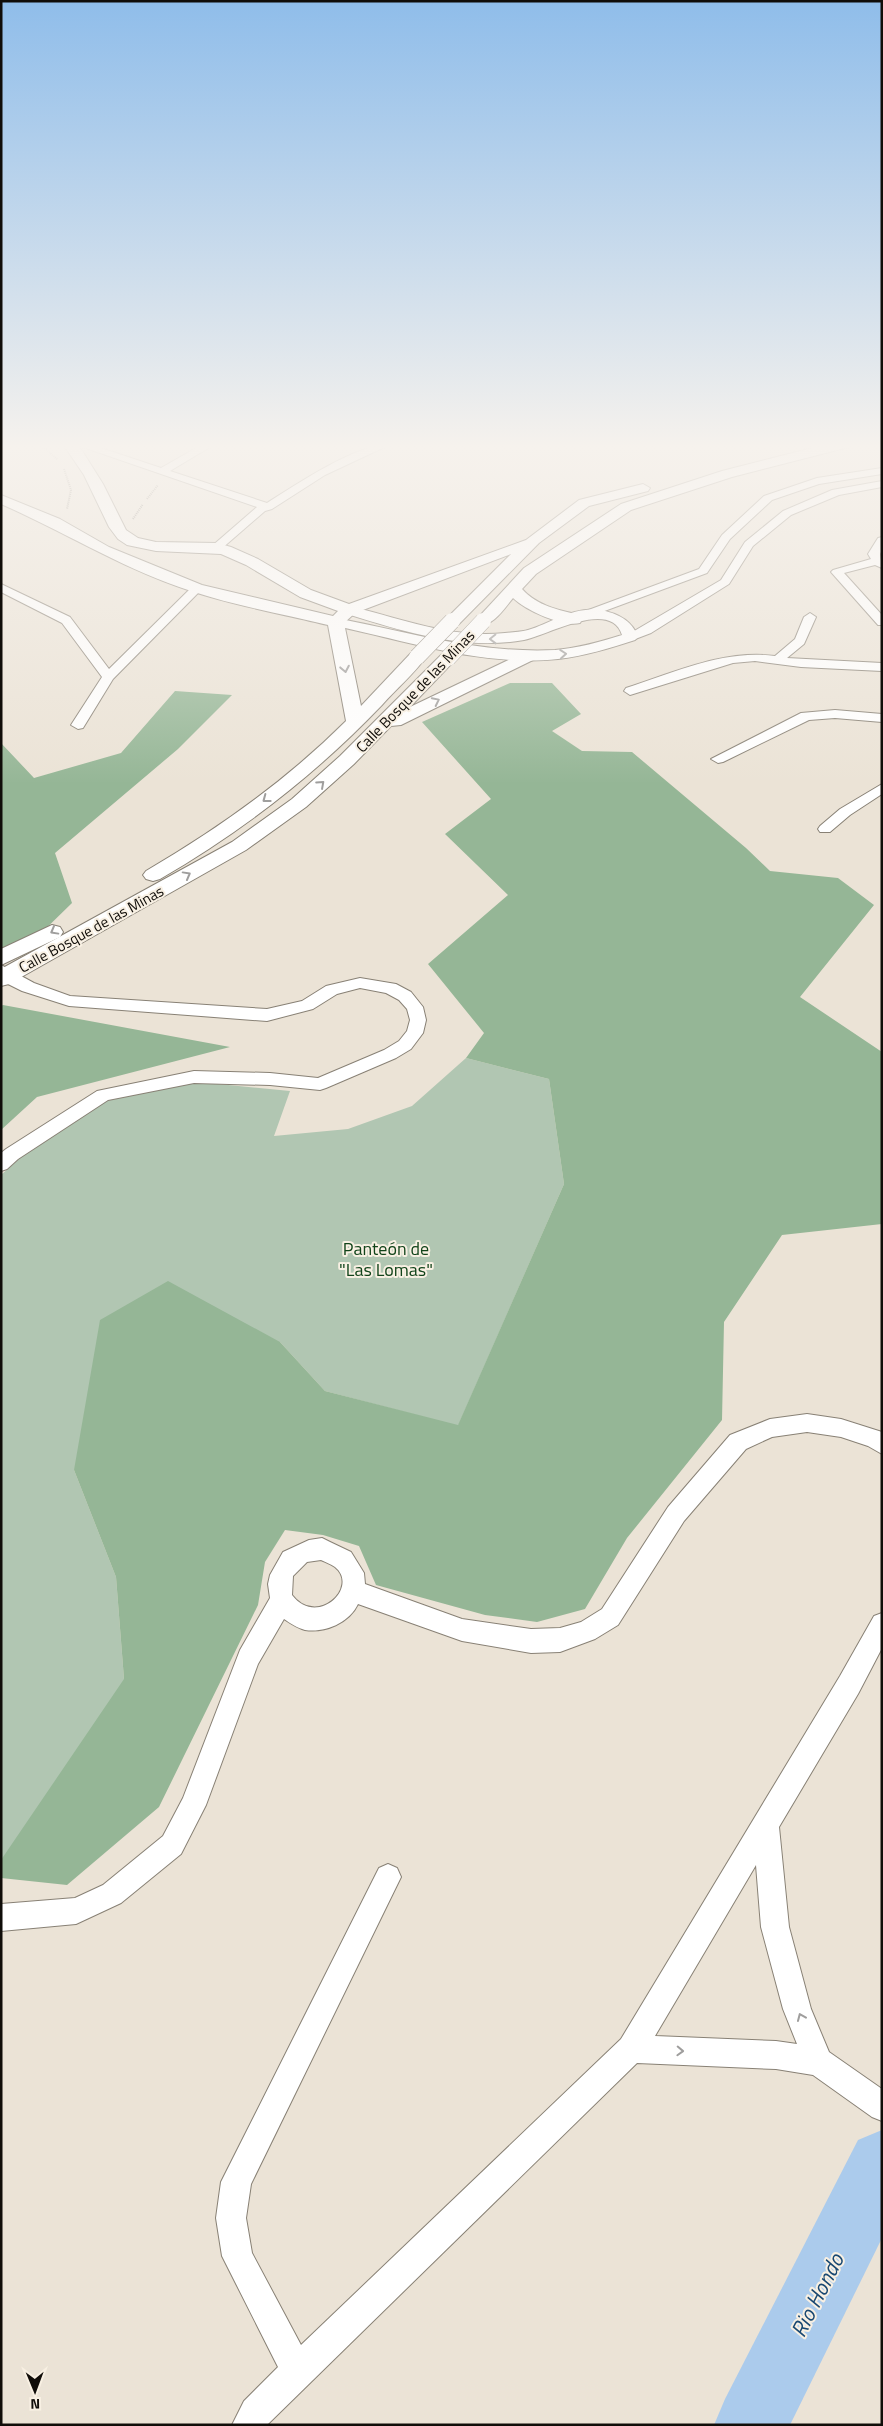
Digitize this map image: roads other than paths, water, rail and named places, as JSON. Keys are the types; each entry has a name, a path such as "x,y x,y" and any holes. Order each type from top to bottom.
{"main road":[{"path":"122,557 197,588 336,622"},
{"path":"137,563 142,557"},
{"path":"238,557 262,568 285,583 321,602 349,610"},
{"path":"336,622 349,610 489,557"},
{"name":"Calle Bosque de las Minas","path":"3,971 238,821 306,768 517,557"},
{"name":"Calle Bosque de las Minas","path":"3,971 239,846 299,803 347,760 448,658 530,571 551,557"},
{"path":"248,600 273,596 281,590 285,583"},
{"path":"514,588 519,596 541,610 581,617"},
{"path":"336,622 355,721"},
{"path":"376,730 526,656"}],"street":[{"path":"349,610 411,627 462,638 496,640 527,635 581,617 703,571 712,557"},
{"path":"336,622 464,650 526,656 581,652 647,630 725,582 741,557"},
{"path":"879,563 837,572 882,622"},
{"path":"1,587 66,620 108,677"},
{"path":"78,725 108,677 197,588"},
{"path":"581,617 614,619 629,630 630,637"},
{"path":"777,660 800,641 810,617"},
{"path":"630,691 732,659 755,657 882,668"},
{"path":"718,758 806,716 835,714 882,718"},
{"path":"825,829 845,812 882,788"},
{"path":"1,1164 12,1154 103,1095 194,1077 270,1078 320,1084 390,1054 405,1045 415,1033 418,1020 415,1007 405,996 390,988 360,983 332,990 307,1005 267,1015 69,1001 28,987 3,971"},
{"path":"353,1591 462,1630 531,1642 560,1640 587,1631 610,1617 676,1514 738,1442 770,1428 807,1423 841,1428 875,1439 882,1445"},
{"path":"322,1549 336,1553 348,1563 354,1576 353,1591 343,1608 325,1619 304,1618 295,1614 282,1600 279,1586 282,1571 292,1559 306,1551 322,1549"},
{"path":"1,1918 76,1911 112,1894 172,1845 193,1805 248,1658 282,1600"},
{"path":"248,2425 256,2414 298,2371 631,2050 766,1827 849,1685 882,1624"},
{"path":"766,1827 775,1927 797,2009 819,2062"},
{"path":"298,2371 237,2256 231,2218 236,2182 388,1877"},
{"path":"631,2050 776,2056 819,2062 844,2078 882,2107"}],"waterway":[{"name":"Rio Hondo","path":"751,2425 882,2164"}],"park label":[{"name":"Panteón de \"Las Lomas\"","path":"386,1258"}]}
